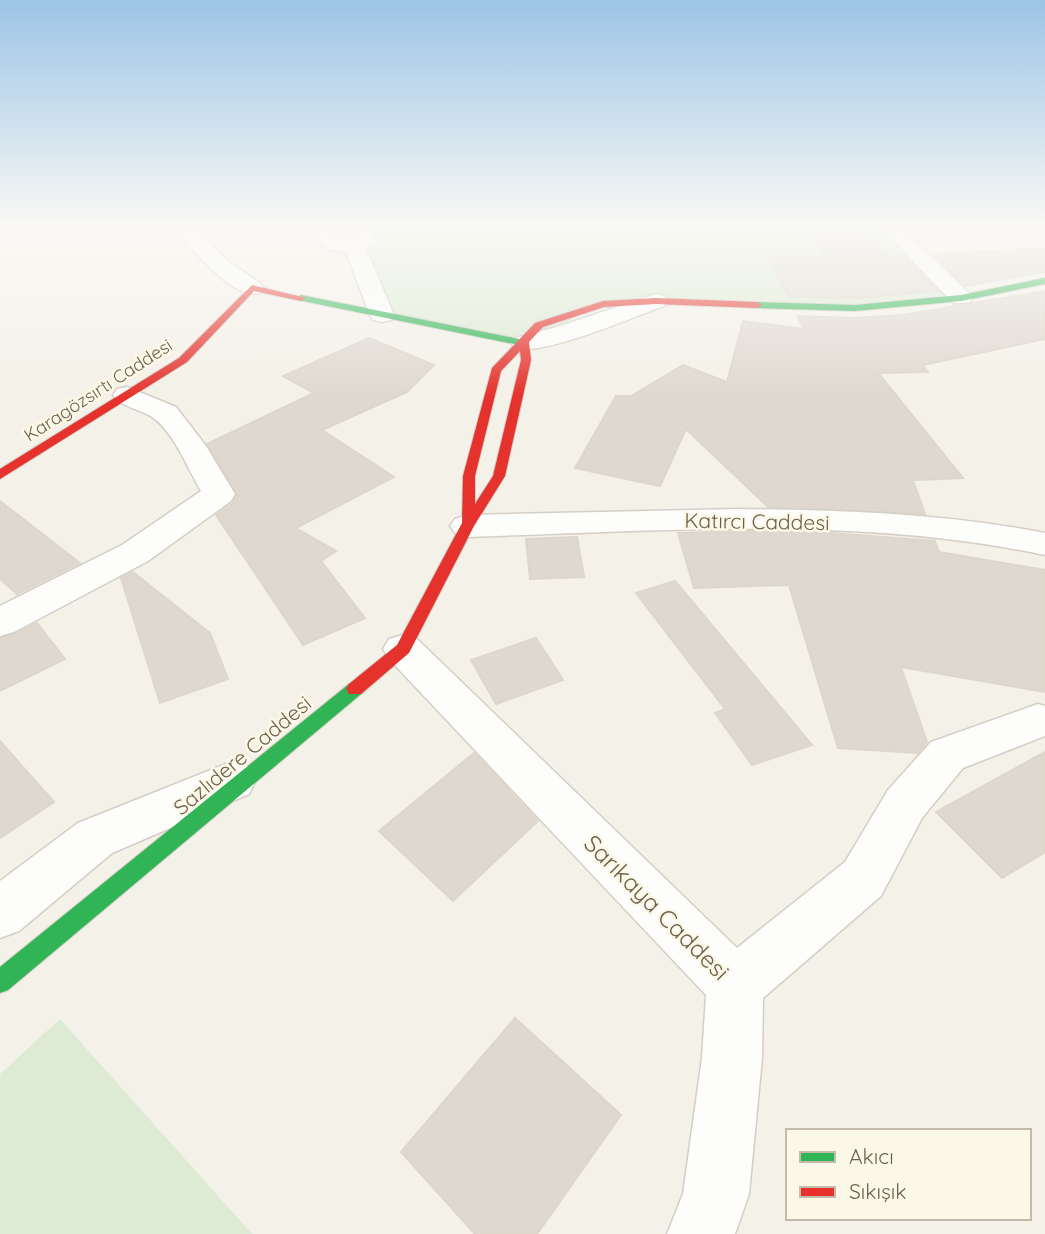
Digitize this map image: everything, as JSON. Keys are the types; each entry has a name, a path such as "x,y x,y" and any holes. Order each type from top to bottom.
{"street":[{"path":"244,283 252,288 524,343 565,333 656,300 855,308 961,298 1037,283"},
{"path":"371,283 382,315"},
{"path":"946,283 961,298"},
{"name":"Karagözsırtı Caddesi","path":"0,475 183,359 252,288"},
{"name":"Sazlıdere Caddesi","path":"467,526 470,476 496,370 524,343"},
{"name":"Sazlıdere Caddesi","path":"0,982 402,649 467,526 499,476 526,360 524,343"},
{"path":"0,622 135,553 219,494 191,446 166,413 127,395"},
{"name":"Katırcı Caddesi","path":"467,526 735,518 901,523 1000,534 1045,544"},
{"name":"Sarıkaya Caddesi","path":"402,649 735,985 732,1058 716,1194 701,1234"},
{"path":"735,985 863,879 905,804 947,755 1038,721"},
{"path":"0,913 95,838 256,770"}],"green space":[{"path":"370,283 944,283 961,298 855,308 603,304 524,343 382,315"},
{"path":"60,1019 252,1234 0,1234 0,1074"}],"building":[{"path":"781,283 930,283 938,291 855,298 788,296"},
{"path":"962,283 985,283 966,286"},
{"path":"1045,291 1045,339 923,365 928,372 878,373 963,478 913,480 925,514 768,507 686,429 660,486 575,468 616,396 631,396 683,365 727,382 743,321 804,329 797,316 854,318 903,315"},
{"path":"369,338 434,365 407,392 322,430 394,477 296,528 336,551 321,561 365,618 303,645 216,515 233,503 237,493 207,444 314,393 283,376"},
{"path":"0,501 80,563 17,594 0,579"},
{"path":"757,531 935,541 939,552 1045,570 1045,692 901,667 927,742 918,753 838,748 789,585 694,588 678,533"},
{"path":"577,537 584,577 530,579 526,539"},
{"path":"133,572 210,633 228,679 160,703 121,578"},
{"path":"675,581 812,745 752,765 715,713 725,709 636,593"},
{"path":"37,623 65,659 0,691 0,638"},
{"path":"536,638 563,680 496,704 471,660"},
{"path":"0,741 54,802 0,838"},
{"path":"1045,752 1045,852 1002,878 936,812"},
{"path":"474,753 538,821 453,901 379,831"},
{"path":"515,1018 621,1115 537,1234 475,1234 401,1152"}],"traffic: fast":[{"path":"757,305 855,308 961,298 1037,283"},
{"path":"301,298 524,343"},
{"path":"0,982 355,689"}],"traffic: jam":[{"path":"0,475 183,360 252,288 301,298"},
{"path":"467,521 469,476 496,370 539,325 603,304 656,301 757,305"},
{"path":"355,689 403,649 467,526 499,476 526,360 524,343"}]}
